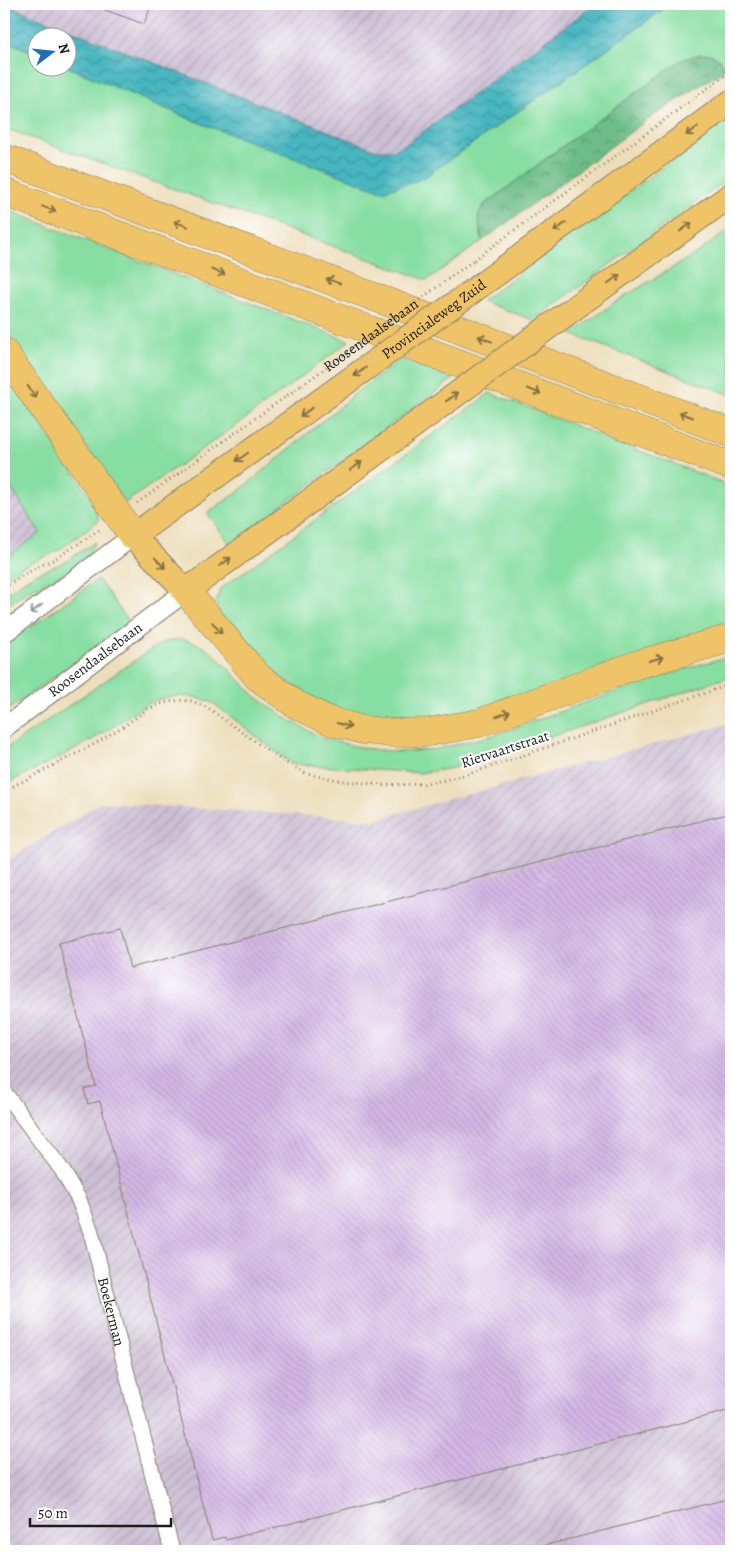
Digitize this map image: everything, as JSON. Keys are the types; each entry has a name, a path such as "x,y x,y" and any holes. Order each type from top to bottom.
{"highway":[{"path":"4,158 384,300 731,433"},
{"path":"4,192 731,466"},
{"path":"4,352 126,526"},
{"path":"186,591 257,676 295,704 338,723 363,730 396,733 429,732 478,723 636,665 731,638"}],"main road":[{"name":"Provincialeweg Zuid","path":"126,526 330,394 731,102"},
{"path":"126,526 186,591 731,195"}],"street":[{"path":"4,633 93,566 126,526"},
{"name":"Roosendaalsebaan","path":"4,728 186,591"},
{"name":"Boekerman","path":"4,1092 62,1170 79,1200 85,1216 172,1551"}],"path":[{"name":"Roosendaalsebaan","path":"4,587 82,543 126,526 302,385 731,71"},
{"name":"Rietvaartstraat","path":"4,791 91,746 148,709 163,703 180,700 208,708 281,760 307,774 344,781 384,785 422,784 448,780 731,684"}],"shaded area":[{"path":"4,4 714,4 587,112 416,161 4,89"},
{"path":"4,447 58,528 4,570"},
{"path":"731,723 731,1551 4,1551 4,862 102,802 373,820"}],"green space":[{"path":"671,4 731,4 731,63 724,70 720,59 575,137 484,205 478,217 482,241 427,280 4,128 4,40 28,50 28,78 78,78 78,71 195,121 422,179"},
{"path":"700,54 710,54 720,59 724,70 647,120 482,241 478,216 484,205 681,60"},
{"path":"731,117 731,176 720,185 533,320 481,301"},
{"path":"4,209 349,341 241,422 125,503 4,329"},
{"path":"731,229 731,395 571,334 617,301 695,254"},
{"path":"401,359 453,379 230,544 207,513 238,492 358,391"},
{"path":"4,371 95,503 98,521 59,550 23,566 4,579 4,559 40,533 4,477"},
{"path":"490,393 731,486 731,630 449,720 376,720 339,710 300,691 273,671 220,615 216,602 220,589"},
{"path":"95,542 82,563 26,592 4,608 4,595 35,574 65,562"},
{"path":"98,579 129,622 4,713 4,646"},
{"path":"182,639 196,643 209,650 256,697 289,720 322,738 363,748 398,752 436,749 495,735 620,690 731,656 731,676 500,754 448,769 420,773 292,764 213,703 185,696 171,697 143,706 93,739 4,785 4,750 156,646 168,641"}],"water":[{"path":"4,4 65,28 28,28 28,50 4,40"},
{"path":"595,4 671,4 422,179 382,191 195,121 78,71 78,33 376,150 394,150 408,143"}],"building":[{"path":"94,4 152,4 144,24 94,6"},
{"path":"731,813 731,1410 226,1540 225,1537 212,1540 100,1101 88,1104 84,1089 96,1086 59,943 120,928 130,968"},
{"path":"731,1498 731,1551 544,1551 543,1546"}]}
